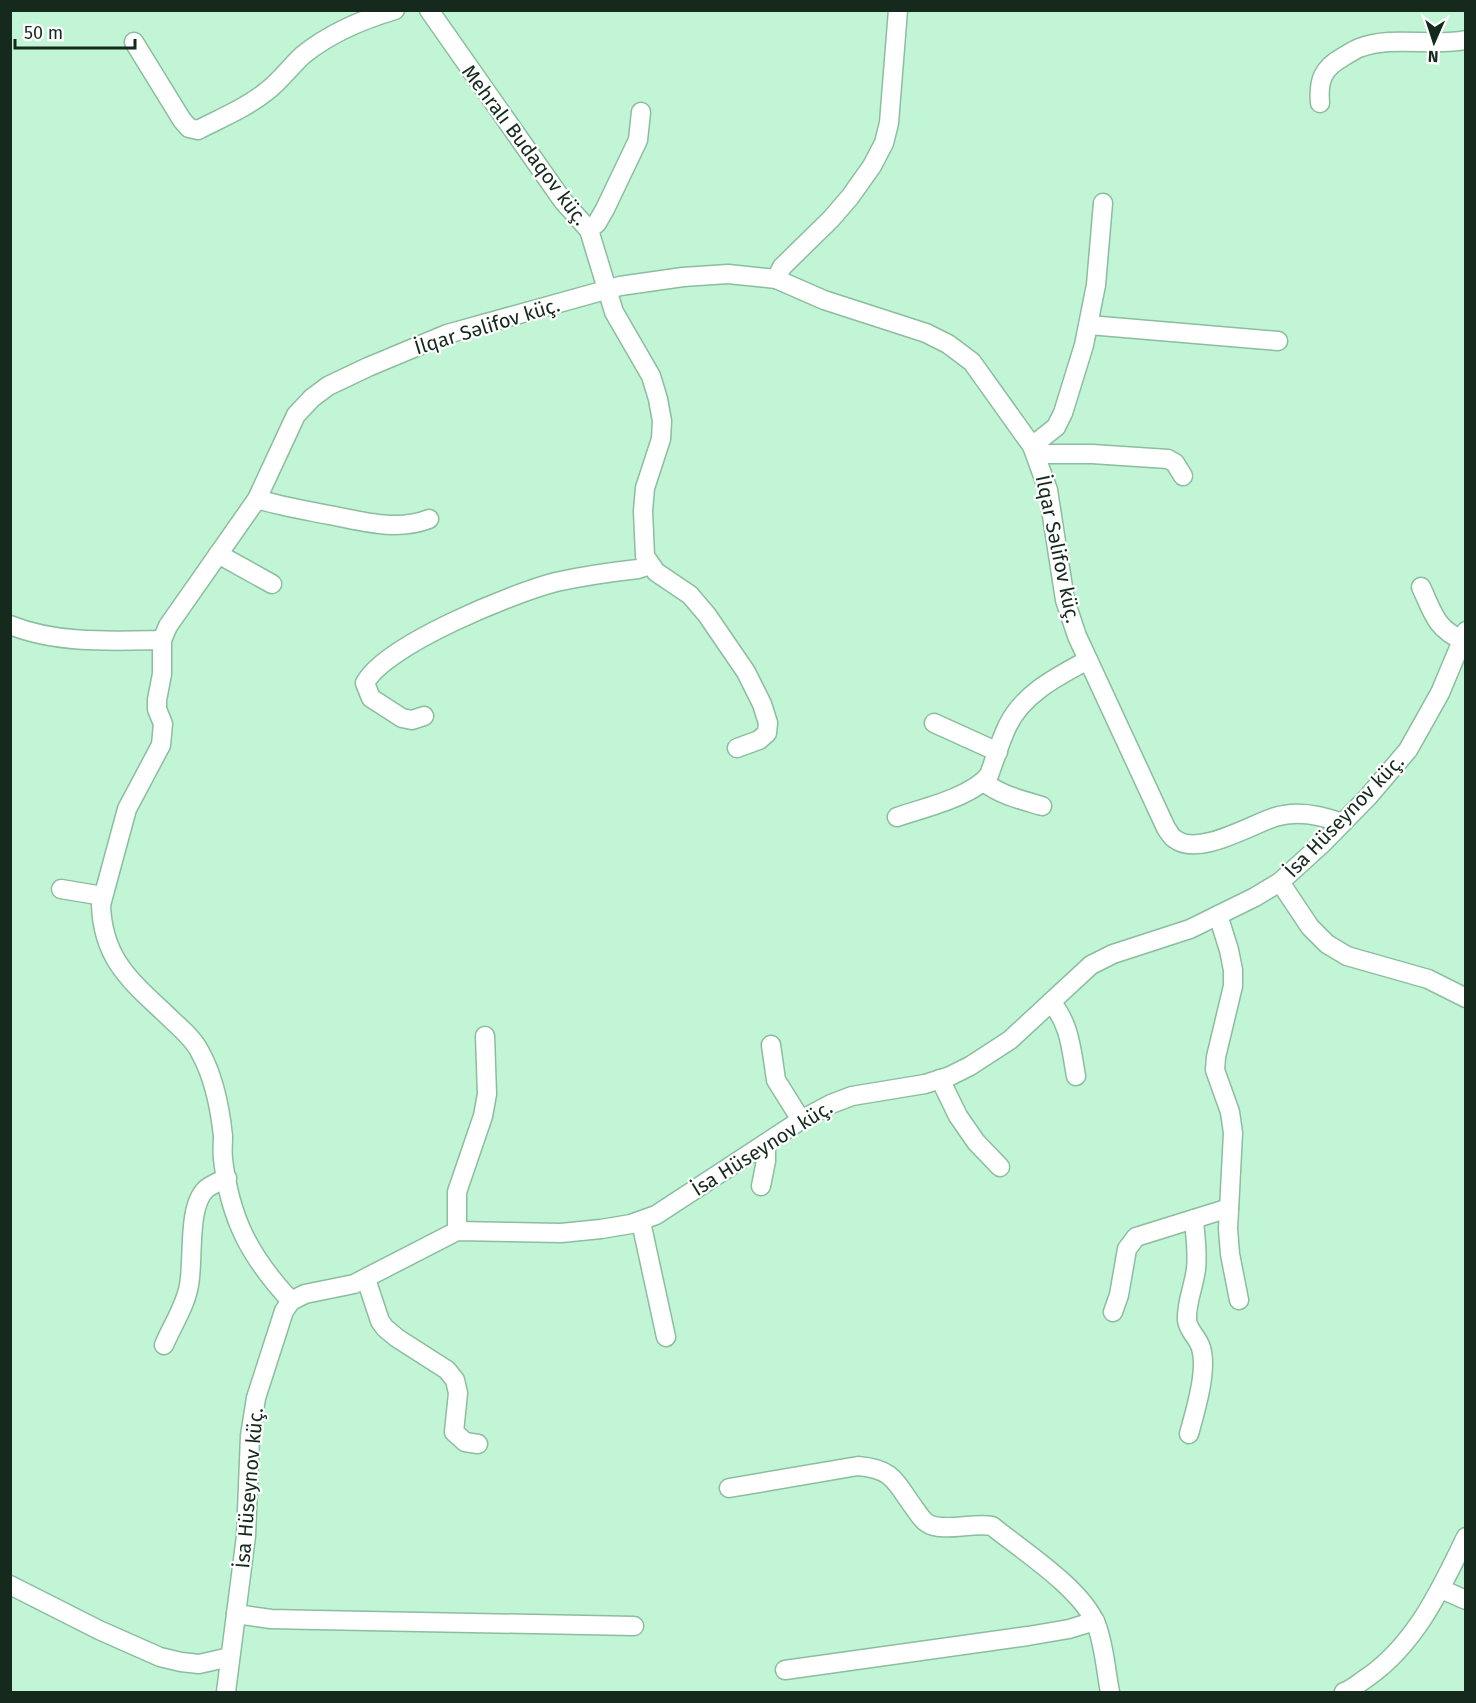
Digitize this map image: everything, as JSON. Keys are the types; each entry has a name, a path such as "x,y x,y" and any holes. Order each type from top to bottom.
{"street":[{"path":"134,42 182,120 189,128 198,130 246,105 267,91 304,54 326,40 352,26 395,10"},
{"name":"Mehralı Budaqov küç.","path":"429,10 562,201 589,230 606,290 619,324 651,376 662,421 661,439 645,488 643,511 645,556 650,566"},
{"path":"776,279 790,258 831,219 850,196 872,166 884,143 889,123 898,10"},
{"path":"1320,103 1319,87 1324,74 1334,62 1359,48 1386,43 1466,40"},
{"path":"589,230 597,223 605,210 638,140 641,112"},
{"path":"1034,450 1056,428 1063,413 1089,325 1096,285 1103,203"},
{"name":"İlqar Səlifov küç.","path":"291,1300 269,1277 252,1252 238,1224 227,1178 219,1107 210,1074 200,1050 117,965 108,947 100,905 127,809 161,745 163,724 157,710 157,700 162,674 162,640 168,626 257,499 296,416 312,398 328,386 368,367 447,334 620,286 683,277 728,274 776,279 824,300 926,333 948,344 972,362 1034,450 1048,490 1065,600 1077,636 1166,828 1175,840 1190,845 1206,844 1277,816 1322,815 1342,823"},
{"path":"1089,325 1278,341"},
{"path":"1034,450 1168,459 1175,463 1183,476"},
{"path":"257,499 384,525 417,523 429,519"},
{"path":"218,554 272,584"},
{"path":"424,716 412,720 402,718 371,698 365,683 369,674 417,641 480,609 526,591 558,582 650,566 690,596 707,615 746,672 762,704 768,723 767,734 759,740 737,748"},
{"path":"1421,587 1438,623 1446,633 1464,636"},
{"path":"10,625 29,633 57,637 109,641 162,640"},
{"name":"İsa Hüseynov küç.","path":"226,1692 246,1536 250,1436 256,1398 284,1311 291,1300 305,1294 354,1284 457,1232 561,1233 641,1222 656,1215 801,1120 831,1104 852,1096 903,1088 940,1079 970,1066 1002,1046 1091,965 1113,954 1190,929 1280,882 1368,797 1408,750 1440,693 1464,636"},
{"path":"897,817 965,792 984,782 989,775 1007,725 1026,700 1052,679 1088,660"},
{"path":"934,723 998,752"},
{"path":"984,782 991,788 1042,806"},
{"path":"1280,882 1310,927 1327,944 1347,956 1428,980 1466,998"},
{"path":"61,889 103,897"},
{"path":"1218,915 1233,970 1231,994 1215,1070 1230,1112 1233,1133 1227,1229 1239,1300"},
{"path":"1051,1002 1060,1012 1068,1031 1076,1076"},
{"path":"457,1232 457,1192 483,1116 487,1094 485,1036"},
{"path":"771,1045 776,1080 801,1120"},
{"path":"940,1079 958,1116 976,1142 1000,1167"},
{"path":"760,1186 766,1161 766,1143"},
{"path":"164,1345 189,1288 193,1263 193,1226 196,1204 206,1189 227,1178"},
{"path":"1113,1312 1119,1295 1127,1249 1136,1237 1229,1209"},
{"path":"1190,1434 1200,1392 1203,1361 1199,1341 1190,1331 1187,1321 1197,1265 1194,1219"},
{"path":"641,1222 666,1337"},
{"path":"366,1279 380,1321 385,1328 447,1370 455,1380 458,1394 454,1432 465,1442 478,1444"},
{"path":"729,1488 858,1466 876,1467 888,1473 927,1523 937,1527 984,1524 992,1526 1072,1590 1089,1609 1095,1621 1110,1692"},
{"path":"1344,1692 1376,1671 1399,1651 1441,1589 1466,1536"},
{"path":"10,1585 99,1630 160,1657 199,1664 230,1657"},
{"path":"1441,1589 1466,1600"},
{"path":"236,1614 271,1619 634,1626"},
{"path":"785,1670 1028,1636 1069,1629 1095,1621"}]}
